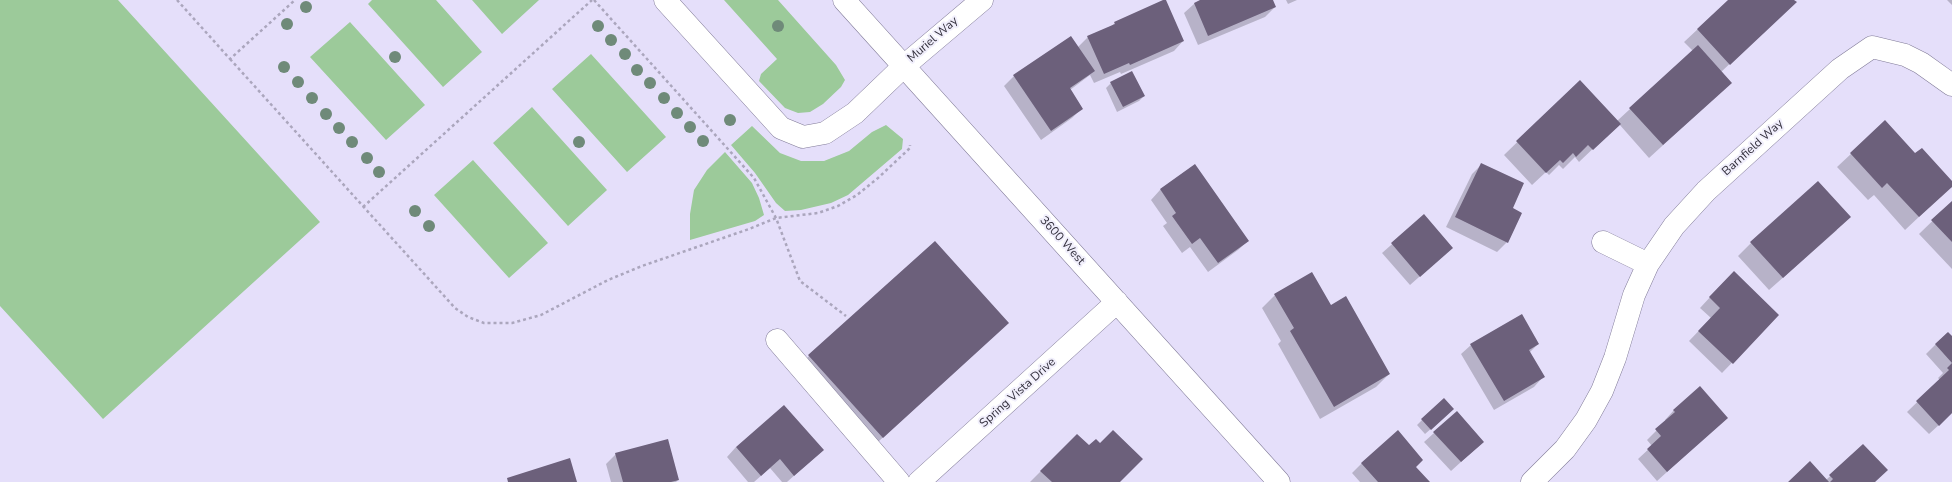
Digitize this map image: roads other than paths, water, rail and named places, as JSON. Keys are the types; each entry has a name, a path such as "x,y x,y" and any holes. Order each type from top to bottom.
{"street":[{"name":"Muriel Way","path":"664,0 781,128 803,137 824,133 855,114 904,66 982,0"},
{"name":"3600 West","path":"844,0 1279,482"},
{"name":"Barnfield Way","path":"1532,482 1565,449 1586,420 1602,391 1615,358 1634,295 1648,264 1674,226 1706,191 1840,69 1872,47 1905,55 1921,63 1952,85"},
{"path":"1603,242 1648,264"},
{"name":"Spring Vista Drive","path":"919,482 1117,302"},
{"path":"777,340 899,482"}]}
